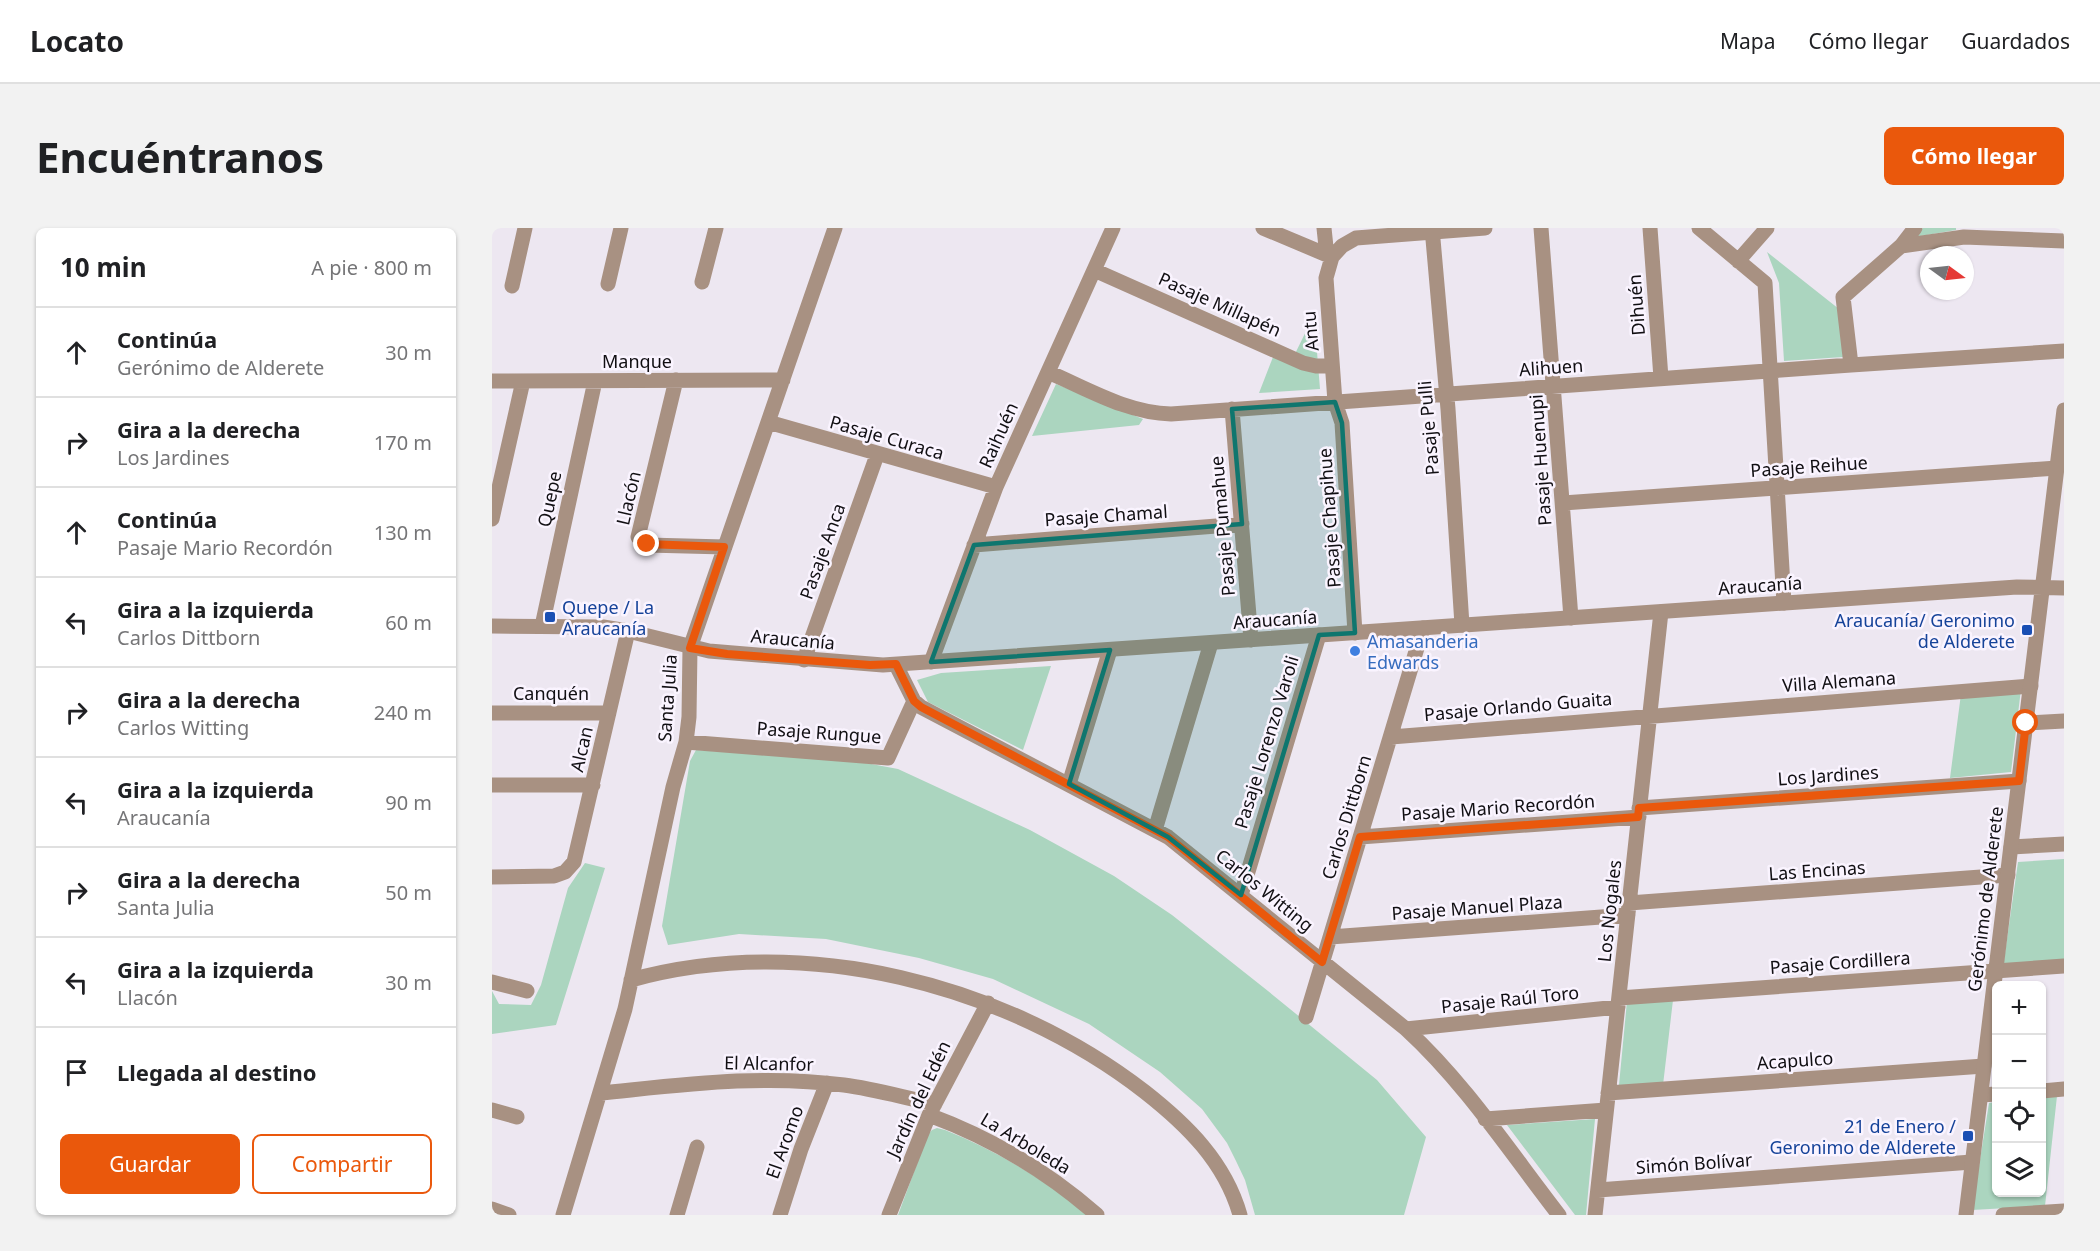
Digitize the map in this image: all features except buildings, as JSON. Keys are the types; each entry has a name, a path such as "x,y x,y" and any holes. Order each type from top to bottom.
{"street":[{"path":"512,286 525,228"},
{"path":"608,284 621,228"},
{"path":"702,282 716,228"},
{"name":"Santa Julia","path":"563,1215 601,1093 631,980 673,787 686,742 689,717 690,648 835,228"},
{"name":"Raihuén","path":"930,662 996,487 1113,228"},
{"path":"1263,228 1332,257"},
{"path":"1324,228 1326,247 1332,257"},
{"path":"1332,257 1342,246 1356,238 1432,230 1485,228"},
{"name":"Pasaje Huenupi","path":"1541,228 1571,618"},
{"name":"Dihuén","path":"1650,228 1661,378"},
{"path":"1699,228 1765,283 1784,603"},
{"path":"1738,261 1767,228"},
{"path":"1851,364 1843,297 1900,246 1915,228"},
{"name":"Pasaje Pulli","path":"1432,230 1462,625"},
{"path":"1900,246 1964,232 2064,241"},
{"name":"Antu","path":"1332,257 1326,286 1335,402"},
{"name":"Pasaje Millapén","path":"1094,270 1303,363 1332,366"},
{"name":"Alihuen","path":"1048,372 1134,409 1151,413 2064,351"},
{"name":"Llacón","path":"676,380 638,537 643,544 724,547"},
{"name":"Manque","path":"492,381 783,380"},
{"path":"492,519 523,381"},
{"name":"Quepe","path":"542,626 595,381"},
{"name":"Pasaje Chapihue","path":"1335,402 1342,423 1355,633"},
{"name":"Pasaje Pumahue","path":"1232,409 1251,640"},
{"name":"Gerónimo de Alderete","path":"1966,1215 2064,410"},
{"name":"Pasaje Curaca","path":"768,422 877,455 996,487"},
{"name":"Pasaje Anca","path":"804,660 877,455"},
{"name":"Pasaje Reihue","path":"1563,503 2057,468"},
{"name":"Pasaje Chamal","path":"974,545 1242,524"},
{"name":"Araucanía","path":"492,626 603,627 628,631 690,648 727,654 870,665 2017,587 2064,588"},
{"name":"Los Nogales","path":"1595,1215 1661,612"},
{"name":"Carlos Dittborn","path":"1306,1017 1423,628"},
{"name":"Alcan","path":"492,876 549,876 565,872 577,856 628,631"},
{"name":"Pasaje Lorenzo Varoli","path":"1241,895 1318,635"},
{"path":"1155,830 1211,643"},
{"path":"1069,784 1110,650"},
{"path":"896,664 914,701"},
{"name":"Villa Alemana","path":"1650,715 2031,686"},
{"name":"Carlos Witting","path":"914,701 921,707 1155,830 1180,846 1406,1029 1438,1062 1485,1119 1559,1215"},
{"name":"Pasaje Rungue","path":"686,742 888,758 914,701"},
{"name":"Canquén","path":"492,712 609,713"},
{"name":"Pasaje Orlando Guaita","path":"1391,737 1650,715"},
{"path":"2026,723 2064,721"},
{"name":"Los Jardines","path":"1639,813 2019,781"},
{"path":"492,785 592,785"},
{"name":"Pasaje Mario Recordón","path":"1360,837 1639,813"},
{"path":"2011,847 2064,843"},
{"name":"Las Encinas","path":"1628,909 2007,875"},
{"name":"Pasaje Manuel Plaza","path":"1330,937 1628,909"},
{"path":"631,980 660,972 700,967 792,963 899,977 957,992 988,1003 1028,1020 1083,1049 1151,1096 1189,1130 1214,1159 1231,1189 1240,1215"},
{"name":"Pasaje Cordillera","path":"1618,1002 2064,966"},
{"path":"492,982 527,991"},
{"name":"Pasaje Raúl Toro","path":"1406,1029 1618,1002"},
{"name":"Jardín del Edén","path":"889,1215 932,1110 988,1003"},
{"name":"Acapulco","path":"1608,1093 1984,1066"},
{"name":"El Alcanfor","path":"601,1093 726,1080 778,1080 860,1087 932,1110"},
{"name":"El Aromo","path":"780,1215 801,1149 827,1083"},
{"path":"2046,1091 2064,1089"},
{"path":"1981,1095 1992,1094"},
{"path":"492,1110 517,1117"},
{"name":"La Arboleda","path":"932,1110 1010,1152 1052,1179 1097,1215"},
{"path":"1485,1119 1606,1110"},
{"path":"677,1215 697,1147"},
{"name":"Simón Bolívar","path":"1598,1190 1972,1162"},
{"path":"492,1209 509,1215"},
{"path":"2003,1215 2064,1211"}],"highlighted area":[{"path":"1335,402 1342,423 1355,633 1319,635 1241,895 1168,837 1069,784 1110,650 931,662 974,545 1242,524 1232,409"}],"green space":[{"path":"1923,228 1956,228 1956,230 1915,237"},
{"path":"1767,252 1839,309 1843,357 1784,361 1779,283"},
{"path":"1314,315 1320,389 1259,393 1273,357 1291,362"},
{"path":"1056,384 1143,419 1139,425 1032,436"},
{"path":"1051,666 1023,750 928,702 917,680 941,673"},
{"path":"2021,689 2011,772 1950,778 1961,694"},
{"path":"696,750 850,760 898,769 1030,830 1114,876 1172,915 1377,1080 1426,1137 1404,1215 1255,1215 1245,1180 1227,1143 1202,1109 1160,1072 1089,1024 993,979 919,958 826,939 739,934 668,945 662,926 690,761"},
{"path":"2064,859 2064,963 2003,967 2018,862"},
{"path":"585,863 605,868 556,1025 492,1034 492,991 499,1004 531,1005 541,985 568,888"},
{"path":"1673,1000 1663,1085 1619,1085 1627,1001"},
{"path":"2057,1096 2046,1197 2046,1143 2046,1097"},
{"path":"1989,1103 1992,1103 1992,1197 2046,1197 2045,1206 1972,1210"},
{"path":"1595,1119 1586,1215 1575,1215 1507,1125"},
{"path":"937,1128 965,1138 1002,1157 1038,1178 1089,1215 898,1215 928,1134"}],"place":[{"name":"Quepe / La Araucanía","path":"550,617"},
{"name":"Araucanía/ Geronimo de Alderete","path":"2027,630"},
{"name":"Amasanderia Edwards","path":"1355,651"},
{"name":"21 de Enero / Geronimo de Alderete","path":"1968,1136"}],"route":[{"path":"647,544 724,547 690,648 727,654 870,665 896,664 914,701 921,707 1168,837 1322,962 1360,837 1638,817 1639,808 2019,781 2026,723"}]}
